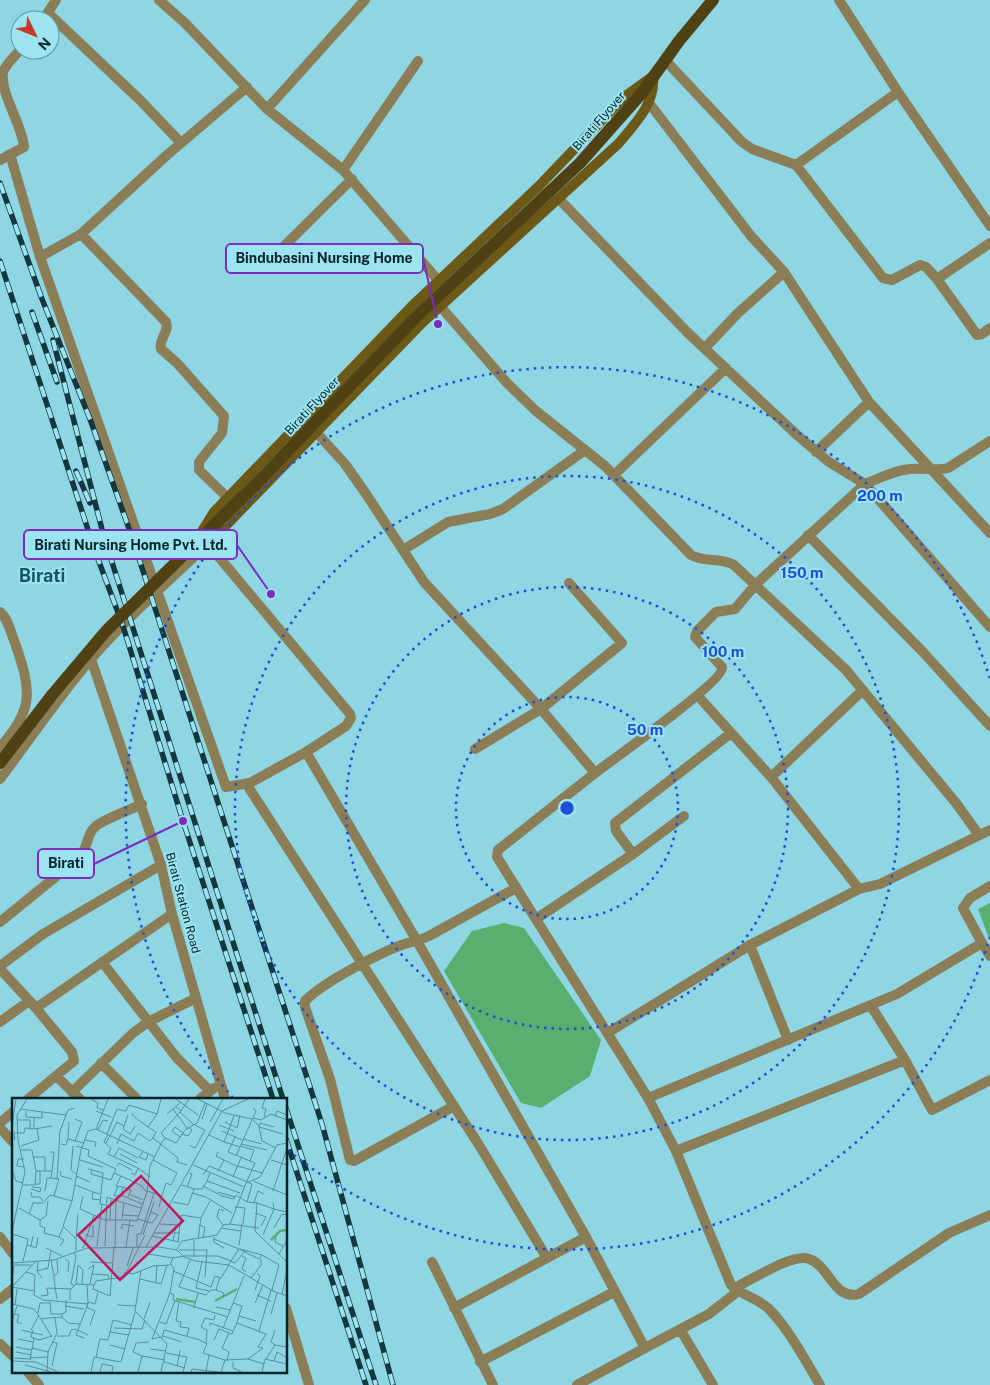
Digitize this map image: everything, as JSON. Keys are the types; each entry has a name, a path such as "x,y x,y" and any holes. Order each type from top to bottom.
{"main road":[{"name":"Birati Flyover","path":"0,763 52,695 106,631 256,484 415,318 580,163 645,98 653,76 712,1"},
{"path":"645,98 618,144 440,306 208,544 201,534 214,512 387,331 539,186 628,93 653,76"}],"street":[{"path":"159,0 267,109 352,179 438,282 452,295"},
{"path":"267,109 365,0"},
{"path":"839,0 898,92 990,226"},
{"path":"60,29 141,100 181,143"},
{"path":"0,160 24,147 24,140 2,88 4,71 12,60"},
{"path":"665,60 742,142 752,149 796,165 882,278 892,280 920,265 926,267 937,279 977,335 990,328"},
{"path":"343,170 418,61"},
{"path":"40,257 81,234 181,143 247,88"},
{"path":"796,165 898,92"},
{"path":"645,98 751,236 784,272 869,402 990,533"},
{"path":"0,779 46,715 91,659 158,592 208,544 350,714 351,718 346,726 306,752 250,783 226,787 158,592 40,257 10,154"},
{"path":"267,264 352,179"},
{"path":"559,199 688,333 816,452 865,484 990,627"},
{"path":"81,234 166,322 168,328 160,343 161,349 177,363 224,416 222,433 199,462 198,466 199,470 228,498"},
{"path":"937,279 990,243"},
{"path":"705,348 738,313 784,272"},
{"path":"440,306 507,383 536,411 614,475 691,555 699,560 730,562 830,654 863,690 980,835"},
{"path":"614,475 726,368"},
{"path":"816,452 869,402"},
{"path":"317,433 345,464 403,550 437,596 542,709 595,773"},
{"path":"820,1385 801,1352 770,1310 760,1302 736,1290 731,1285 676,1151 648,1098 609,1032 572,979 497,857 498,850 595,773 698,696 721,674 723,669 697,641 695,634 716,612 735,609 756,584 865,484 886,475 910,469 941,470 956,464 990,442"},
{"path":"403,550 448,522 490,514 503,509 584,450"},
{"path":"808,535 922,651 990,726"},
{"path":"474,750 542,709 622,643 569,583"},
{"path":"0,612 7,623 26,675 28,703 22,718 12,734 0,747"},
{"name":"Birati Station Road","path":"91,659 161,864 172,914 226,1098"},
{"path":"771,777 863,690"},
{"path":"698,696 771,777 860,889"},
{"path":"634,854 616,831 614,823 731,733"},
{"path":"306,752 417,941 586,1237 644,1348"},
{"path":"250,783 249,786 252,793 454,1106 547,1258"},
{"path":"0,922 80,857 86,849 90,834 96,826 142,804"},
{"path":"536,919 634,854 684,816"},
{"path":"609,1032 750,945 860,889 880,884 990,830"},
{"path":"29,1098 72,1064 74,1056 33,1004 0,968 43,934 161,864"},
{"path":"990,886 970,898 963,908 990,956"},
{"path":"454,1106 354,1161 350,1160 347,1156 330,1079 304,1003 307,999 361,964 396,946 417,941 516,888"},
{"path":"0,1022 102,962 172,914"},
{"path":"648,1098 897,994 982,943"},
{"path":"750,945 788,1040"},
{"path":"102,962 177,1058 210,1091"},
{"path":"56,1076 76,1095 101,1063 118,1046 148,1022 196,998"},
{"path":"871,1006 905,1060 932,1110 990,1080"},
{"path":"676,1151 905,1060"},
{"path":"101,1063 136,1098"},
{"path":"201,1098 221,1084"},
{"path":"0,1123 12,1113"},
{"path":"0,1128 12,1141"},
{"path":"577,1385 709,1314 736,1290 792,1260 803,1258 817,1264 842,1292 851,1296 859,1294 950,1233 990,1215"},
{"path":"0,1237 12,1252"},
{"path":"454,1308 586,1237"},
{"path":"432,1262 493,1385"},
{"path":"0,1299 12,1290"},
{"path":"480,1362 614,1292"},
{"path":"288,1315 309,1385"},
{"path":"680,1329 713,1385"},
{"path":"0,1344 12,1355"},
{"path":"27,1372 39,1385"}],"shaded area":[{"path":"990,903 990,941 978,909"},
{"path":"504,923 524,928 601,1040 590,1076 541,1108 521,1103 444,971 472,931"}],"railway":[{"path":"0,183 42,299 90,419 132,537 322,1124 393,1385"},
{"path":"0,261 95,551 123,626 183,821 273,1098"},
{"path":"32,312 57,382"},
{"path":"53,340 104,537 283,1098"},
{"path":"76,471 90,503"},
{"path":"288,1114 376,1385"},
{"path":"288,1145 366,1385"}],"place":[{"name":"Bindubasini Nursing Home","path":"438,324"},
{"name":"Birati Nursing Home Pvt. Ltd.","path":"271,594"},
{"name":"Birati","path":"183,821"}],"district":[{"name":"Birati","path":"42,575"}]}
